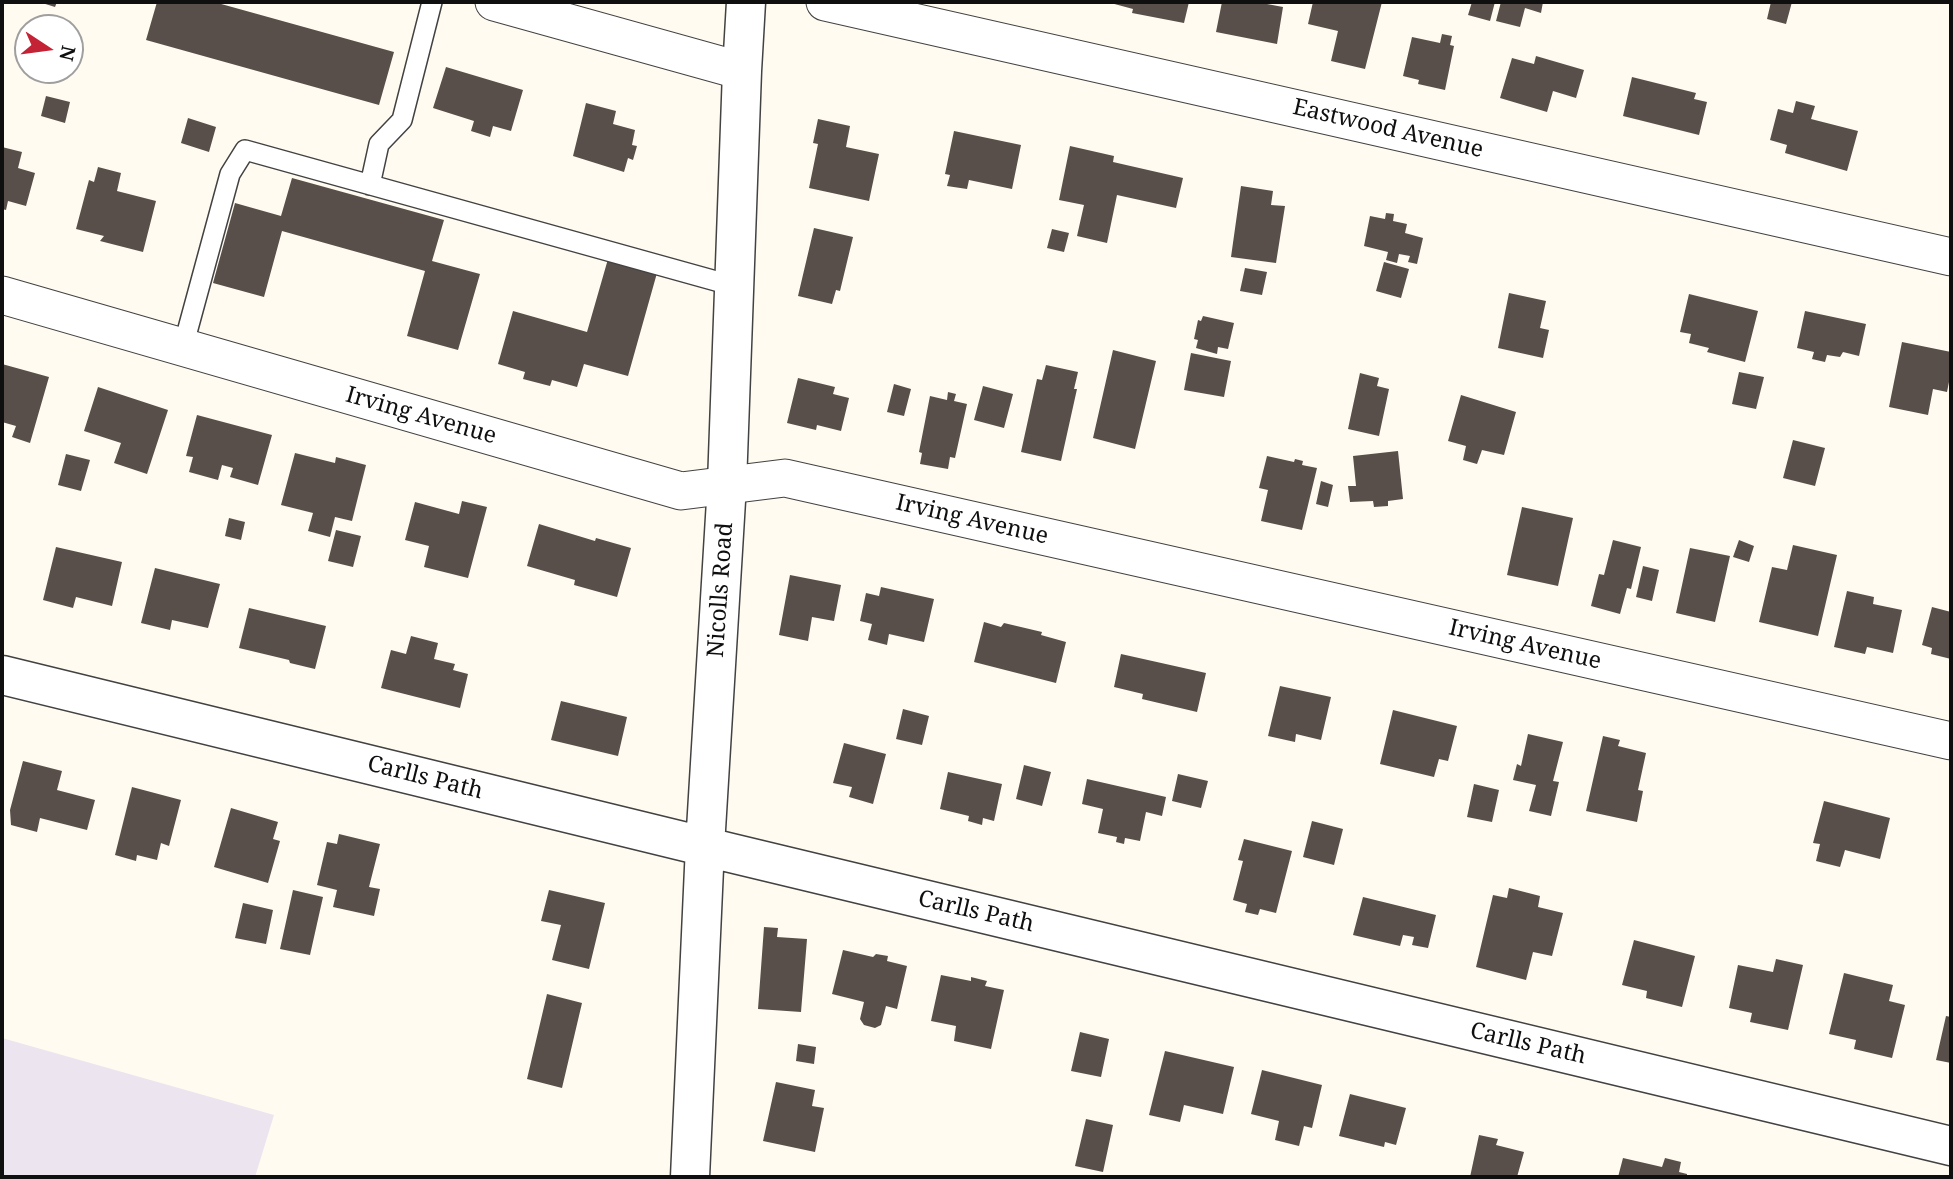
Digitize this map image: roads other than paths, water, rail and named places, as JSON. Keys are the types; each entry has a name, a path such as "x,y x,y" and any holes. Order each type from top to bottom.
{"street":[{"path":"494,2 742,71"},
{"name":"Nicolls Road","path":"690,1177 705,846 727,484 746,2"},
{"name":"Eastwood Avenue","path":"825,2 1951,257"},
{"name":"Irving Avenue","path":"2,295 681,491 785,478 1951,741"},
{"name":"Carlls Path","path":"2,675 1951,1146"}],"lane":[{"path":"370,185 379,144 402,120 432,2"},
{"path":"183,347 230,174 245,150 734,285"}]}
